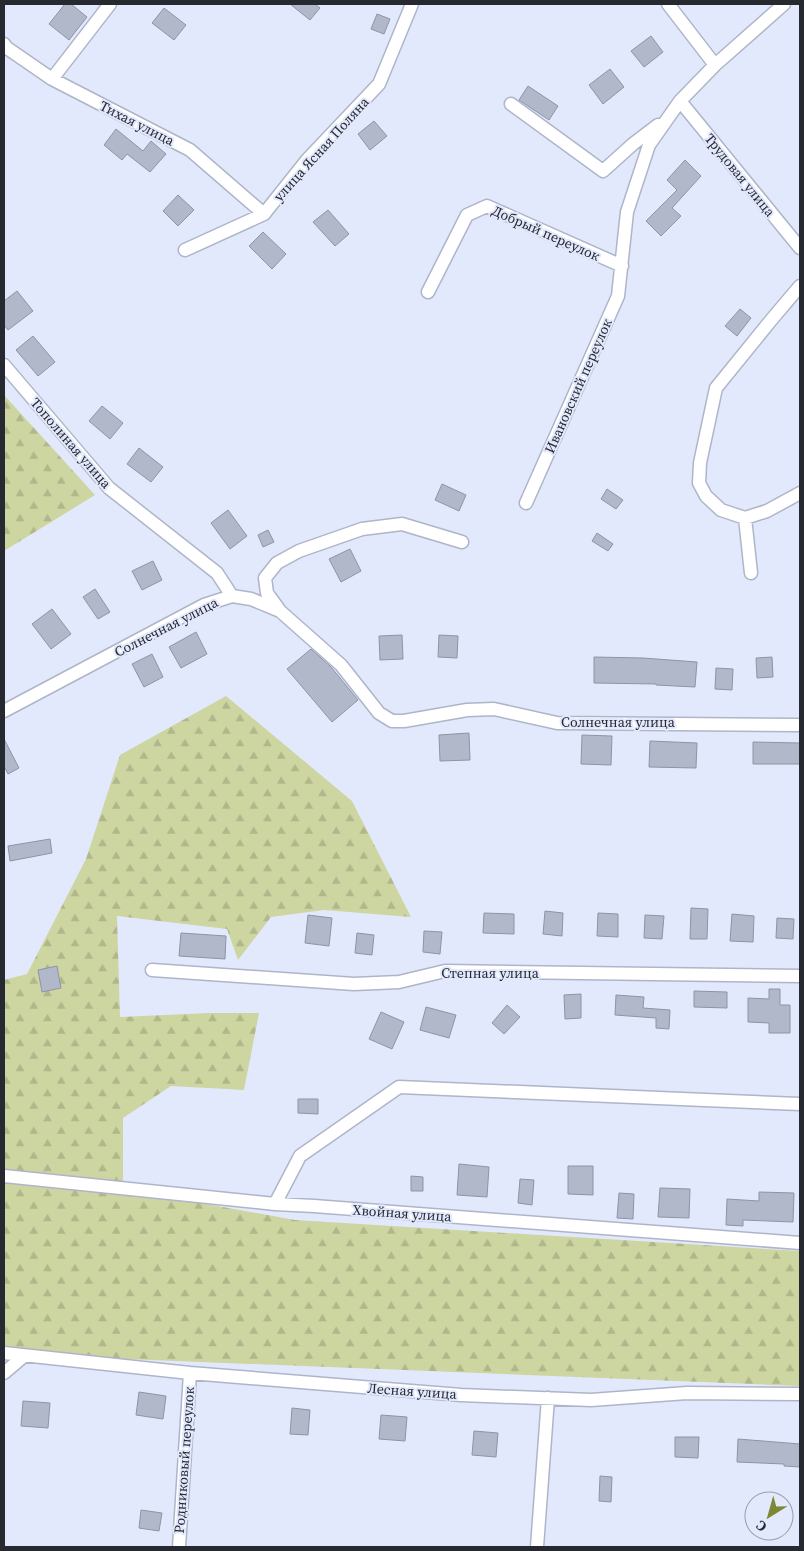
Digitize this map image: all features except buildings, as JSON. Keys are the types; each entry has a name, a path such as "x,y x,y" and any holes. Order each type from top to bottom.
{"street":[{"path":"52,79 110,4"},
{"name":"улица Ясная Поляна","path":"185,250 264,214 307,160 379,84 412,4"},
{"path":"668,4 715,65"},
{"name":"Ивановский переулок","path":"526,504 618,296 627,212 649,144 680,101 715,65 784,4"},
{"name":"Тихая улица","path":"4,44 52,79 190,150 264,214"},
{"name":"Трудовая улица","path":"680,101 800,248"},
{"path":"511,104 604,170 633,144 667,120"},
{"name":"Добрый переулок","path":"428,292 467,215 487,206 622,266"},
{"path":"800,286 716,388 700,462 699,483 706,496 721,510 745,518 767,511 800,493"},
{"name":"Тополиная улица","path":"4,365 109,488 217,573 232,596"},
{"path":"745,518 751,573"},
{"path":"280,610 267,593 265,578 277,564 299,551 362,529 402,524 462,542"},
{"name":"Солнечная улица","path":"4,711 204,605 232,596 252,599 280,610 341,666 379,713 392,721 404,721 467,710 494,709 557,722 800,725"},
{"name":"Степная улица","path":"152,970 354,984 399,982 445,971 800,976"},
{"path":"275,1204 300,1156 400,1088 800,1104"},
{"name":"Хвойная улица","path":"4,1176 275,1204 800,1243"},
{"name":"Лесная улица","path":"4,1354 190,1373 461,1395 591,1400 687,1393 800,1394"},
{"path":"4,1373 24,1356"},
{"name":"Родниковый переулок","path":"179,1547 190,1373"},
{"path":"536,1547 548,1398"}],"green space":[{"path":"4,395 95,495 4,551"},
{"path":"226,696 352,801 411,917 324,910 271,917 238,960 227,929 117,916 120,1017 259,1013 244,1090 171,1086 123,1118 123,1189 295,1220 800,1251 800,1386 4,1354 4,980 27,974 86,859 120,755"}]}
